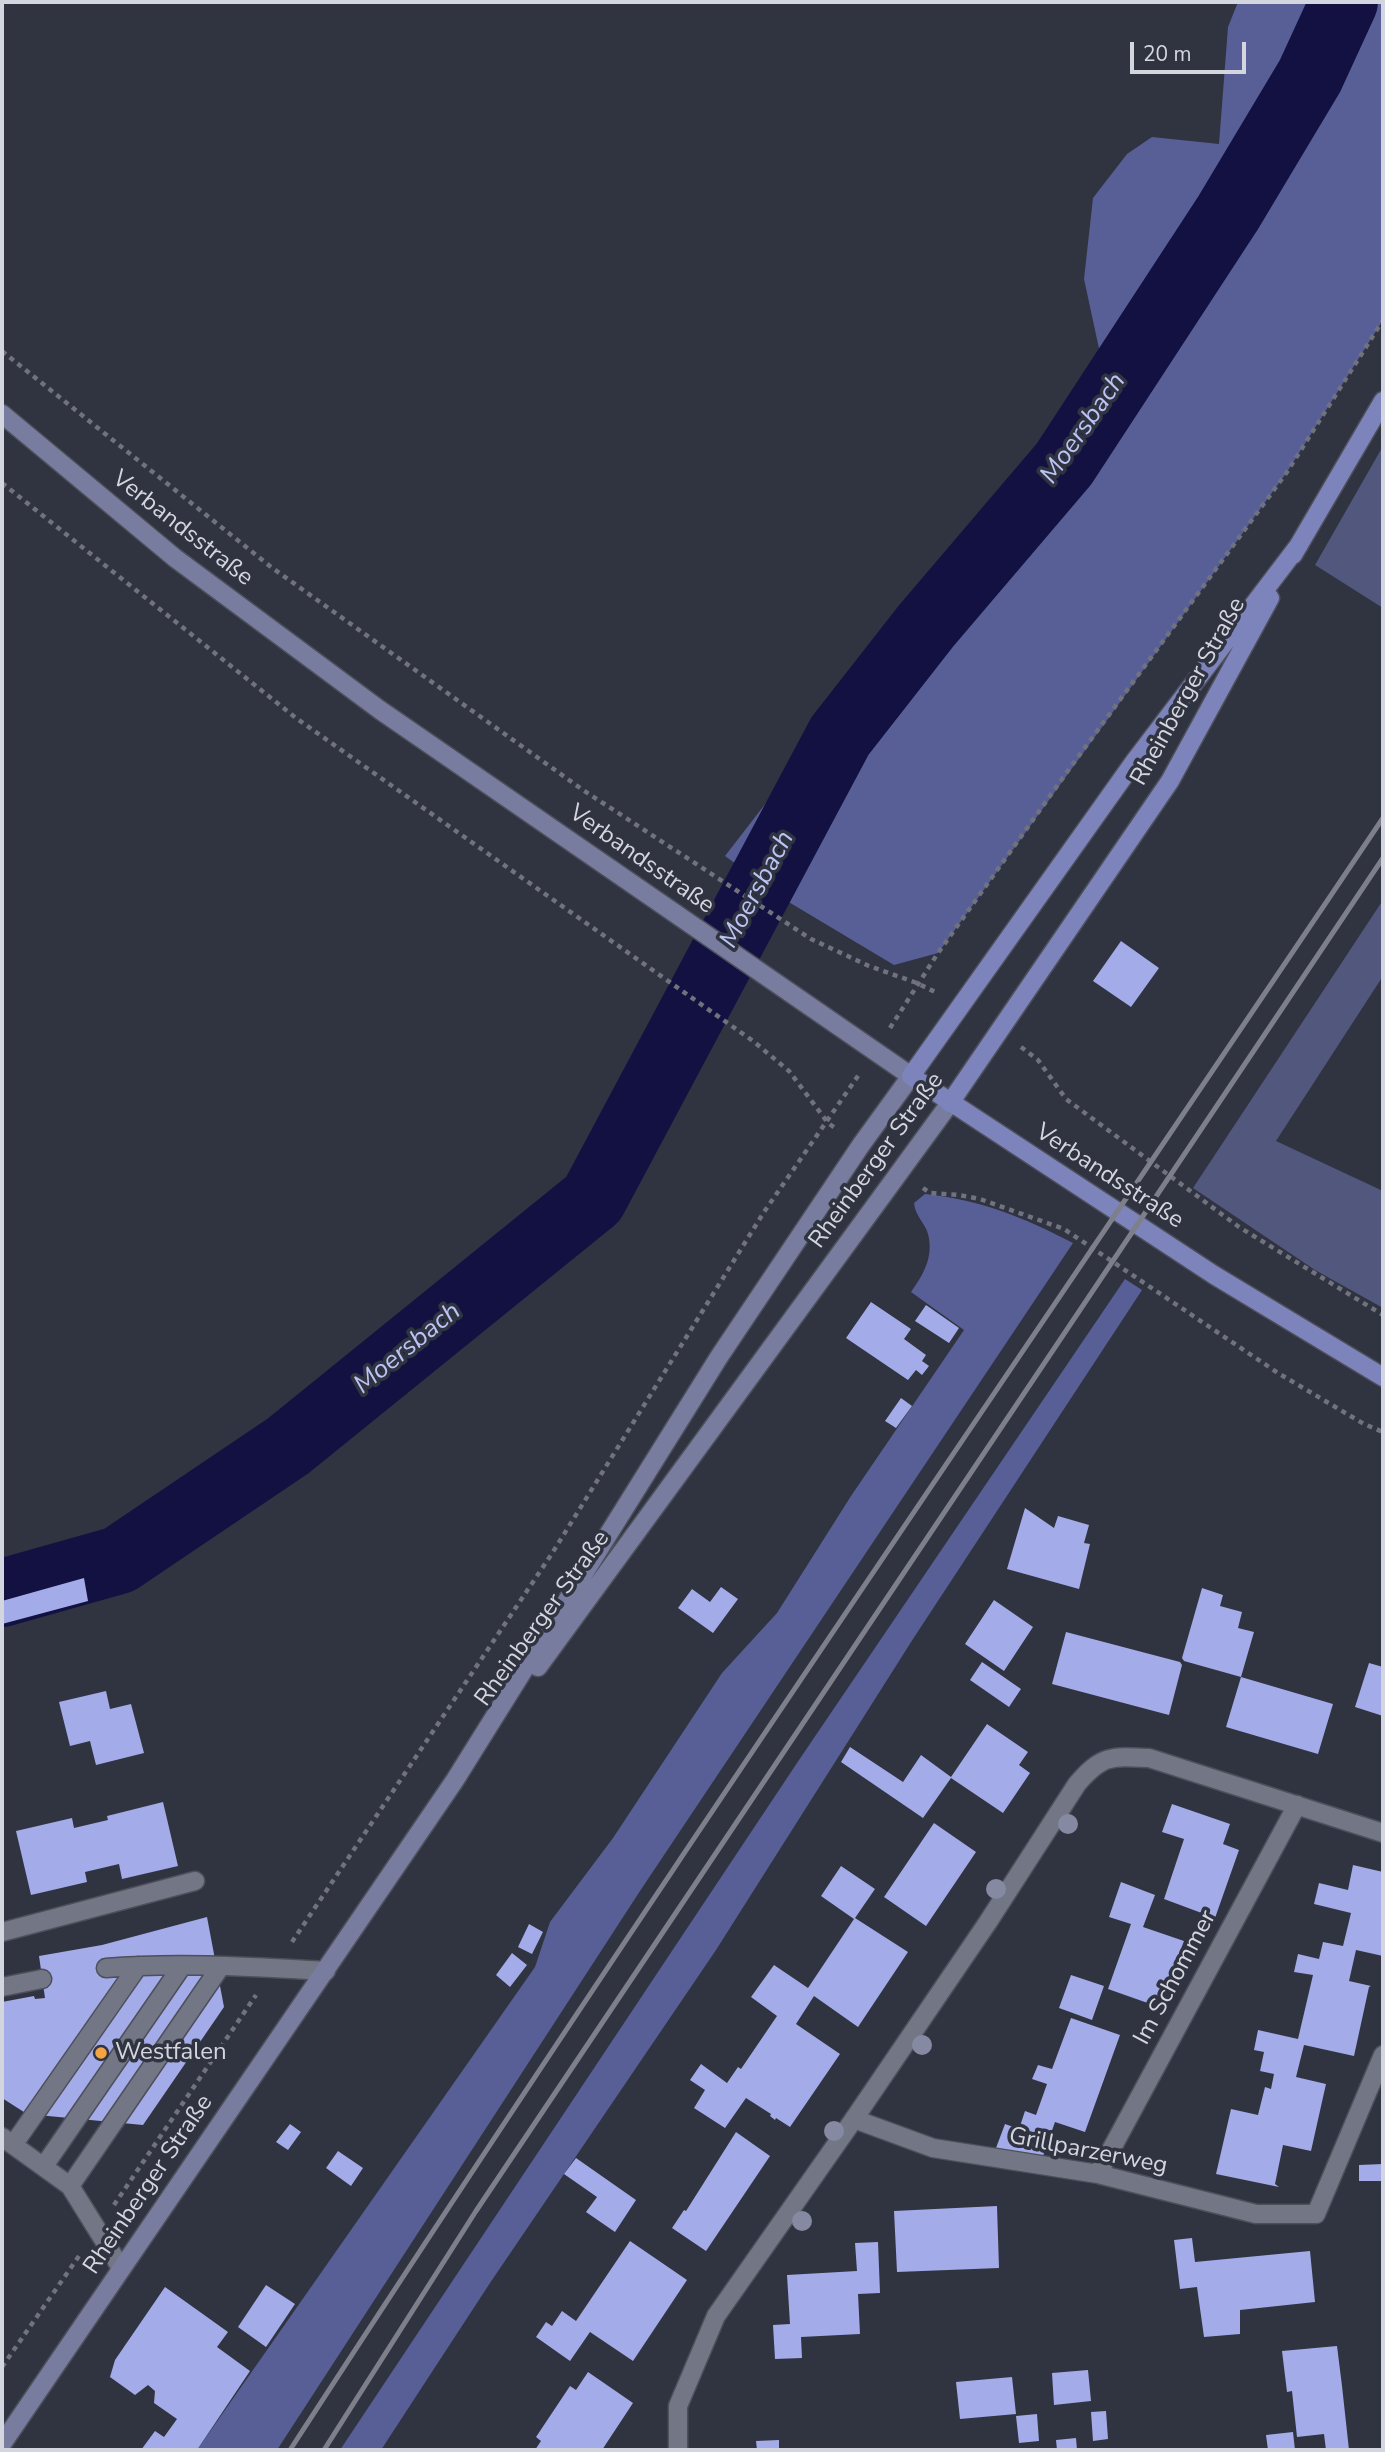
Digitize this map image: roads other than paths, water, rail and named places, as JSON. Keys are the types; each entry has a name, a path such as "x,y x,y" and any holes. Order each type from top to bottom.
{"main road":[{"name":"Rheinberger Straße","path":"455,1780 901,1173 1170,782 1299,545 1383,401"},
{"name":"Verbandsstraße","path":"2,414 175,558 369,702 950,1103 1214,1275 1383,1377"},
{"name":"Rheinberger Straße","path":"2,2444 455,1780 719,1357 861,1145 1135,762 1299,545"}],"street":[{"path":"678,2450 678,2406 716,2316 855,2119 1077,1784 1090,1769 1106,1758 1149,1758 1383,1833"},
{"name":"Im Schommer","path":"1098,2174 1297,1805"},
{"path":"2,1932 195,1881"},
{"path":"121,2268 70,2186 8,2141 138,1966"},
{"path":"44,2166 182,1966"},
{"path":"70,2186 221,1966"},
{"path":"106,1968 221,1966 326,1971"},
{"path":"2,1987 42,1979"},
{"name":"Grillparzerweg","path":"855,2119 933,2148 1098,2174 1256,2214 1316,2214 1383,2055"}],"waterway":[{"name":"Moersbach","path":"2,1593 119,1560 288,1446 593,1199 840,736 926,626 1064,464 1228,213 1310,76 1344,2"}],"railway":[{"path":"290,2450 696,1836 1383,818"},
{"path":"324,2450 476,2211 1383,858"}],"place":[{"name":"Westfalen","path":"101,2053"}]}
